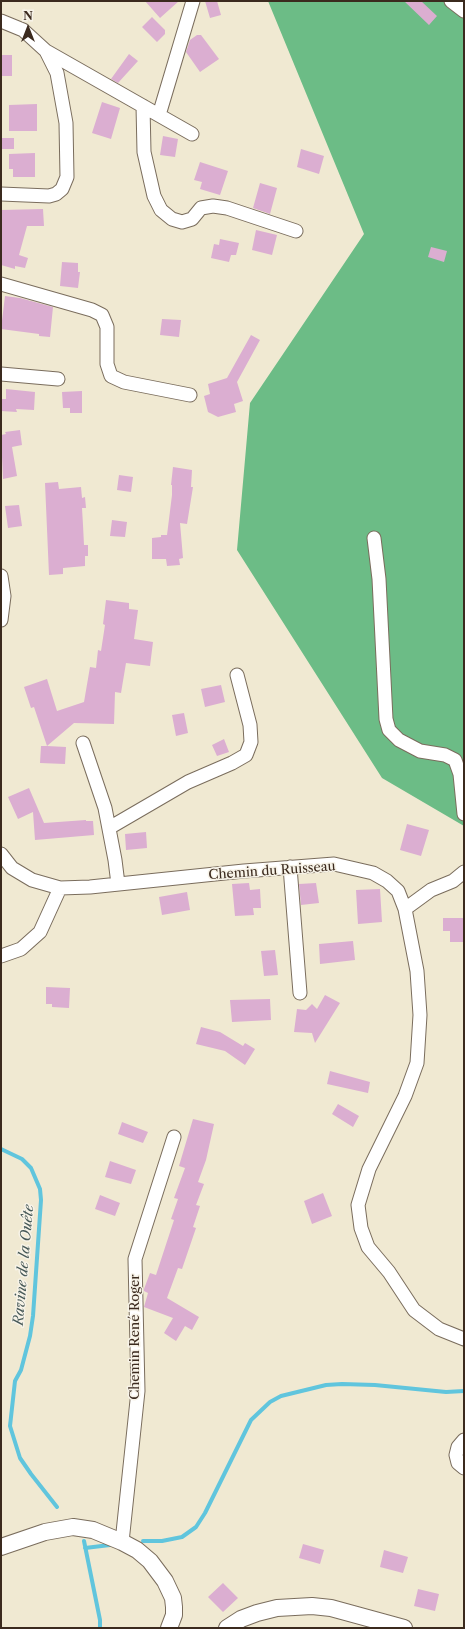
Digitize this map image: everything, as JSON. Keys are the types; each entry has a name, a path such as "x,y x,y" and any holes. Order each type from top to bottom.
{"street":[{"path":"159,115 193,1"},
{"path":"451,1 464,11"},
{"path":"1,21 23,30 46,51 192,134"},
{"path":"1,194 49,196 56,194 62,189 67,177 66,123 57,72 46,51"},
{"path":"143,106 144,152 154,196 161,210 172,219 182,222 192,219 201,208 213,206 228,208 296,231"},
{"path":"1,284 92,310 102,315 107,327 107,364 111,376 124,382 190,395"},
{"path":"1,374 58,379"},
{"path":"374,538 379,579 386,718 389,730 399,740 420,751 445,755 455,760 460,774 464,814"},
{"path":"1,576 4,596 1,620"},
{"path":"109,828 188,782 232,763 246,755 251,742 250,725 237,675"},
{"path":"83,743 106,808 116,860 118,884"},
{"name":"Chemin du Ruisseau","path":"1,854 12,868 32,880 60,888 118,884 244,870 334,864 373,873 387,881 398,891 405,909 417,971 420,1015 417,1063 405,1096 369,1169 358,1206 361,1228 368,1247 389,1272 414,1310 439,1329 464,1340"},
{"path":"290,867 300,994"},
{"path":"405,909 431,890 453,881 464,872"},
{"path":"1,956 21,949 40,932 60,888"},
{"name":"Chemin René Roger","path":"122,1542 138,1391 135,1259 174,1137"},
{"path":"464,1440 458,1447 456,1455 458,1463 464,1468"},
{"path":"1,1547 45,1532 73,1527 98,1532 122,1542 137,1550 150,1561 165,1581 173,1598 174,1607 174,1615 169,1628"},
{"path":"227,1628 241,1619 257,1613 277,1608 312,1606 330,1608 404,1628"}],"green space":[{"path":"268,1 464,1 464,826 382,778 237,550 250,403 364,234"}],"building":[{"path":"145,1 179,1 160,18"},
{"path":"205,1 217,1 221,15 210,18"},
{"path":"404,1 421,1 437,16 429,25"},
{"path":"152,17 165,30 165,34 157,42 142,27"},
{"path":"197,35 201,35 219,59 200,72 186,52 190,40"},
{"path":"129,54 138,61 118,83 111,79"},
{"path":"1,55 12,55 12,76 1,76"},
{"path":"102,102 120,108 111,139 92,133"},
{"path":"37,104 37,131 9,131 9,105"},
{"path":"163,136 178,139 175,157 160,155"},
{"path":"1,138 14,138 14,149 1,149"},
{"path":"301,149 324,156 319,174 297,167"},
{"path":"35,153 35,177 13,177 13,169 9,169 9,154"},
{"path":"200,162 228,171 220,195 200,189 202,182 194,180"},
{"path":"260,183 277,188 270,214 253,208"},
{"path":"43,209 44,226 27,226 19,255 28,258 25,268 15,266 15,269 1,265 1,210"},
{"path":"256,230 277,235 272,255 252,250"},
{"path":"220,239 239,243 236,255 231,255 229,262 211,258 214,244 219,245"},
{"path":"431,247 447,251 444,262 428,257"},
{"path":"62,262 78,263 78,272 80,272 78,288 60,286"},
{"path":"5,296 20,298 53,307 50,337 1,329"},
{"path":"162,319 181,320 179,337 160,335"},
{"path":"251,335 260,340 237,382 243,401 234,404 236,412 218,417 208,412 204,396 210,394 208,384 227,378"},
{"path":"6,389 35,392 34,410 16,409 17,412 1,411 1,399 6,399"},
{"path":"82,391 82,413 70,413 70,408 63,408 62,392"},
{"path":"20,430 22,445 12,447 17,476 3,479 1,435 6,434 5,432"},
{"path":"173,467 192,470 191,487 193,487 187,524 180,523 183,558 179,559 180,565 167,566 166,559 152,559 152,538 167,535 172,495 171,485"},
{"path":"119,475 133,477 131,492 117,490"},
{"path":"58,482 59,489 81,487 82,498 85,497 86,508 82,508 84,545 88,545 88,556 85,556 85,566 63,568 63,574 49,575 45,483"},
{"path":"19,505 22,526 8,528 5,506"},
{"path":"112,520 127,522 125,537 110,536"},
{"path":"106,600 129,603 129,609 138,610 134,639 153,642 150,666 126,663 121,693 115,692 114,724 74,723 47,746 34,707 31,708 24,687 47,679 57,711 84,702 90,667 96,668 98,650 101,651 105,625 103,624"},
{"path":"221,685 225,702 205,707 201,689"},
{"path":"184,713 188,733 176,736 172,715"},
{"path":"224,739 229,752 217,756 212,745"},
{"path":"41,746 66,747 65,764 40,763"},
{"path":"29,788 44,823 86,820 93,821 94,835 35,840 33,812 18,819 8,797"},
{"path":"407,824 429,830 421,856 400,850"},
{"path":"146,832 147,848 126,850 125,834"},
{"path":"249,883 250,890 260,889 261,908 253,908 254,915 235,916 232,884"},
{"path":"316,883 319,903 301,905 299,884"},
{"path":"380,889 382,922 358,924 356,890"},
{"path":"187,892 190,910 162,915 159,897"},
{"path":"443,918 464,918 464,942 450,942 450,931 443,931"},
{"path":"353,941 355,960 320,964 319,944"},
{"path":"275,950 278,975 264,976 261,951"},
{"path":"46,987 70,988 69,1008 52,1007 52,1004 46,1004"},
{"path":"325,995 340,1003 315,1043 312,1033 294,1032 297,1009 306,1010 312,1004 317,1009"},
{"path":"270,999 271,1020 232,1022 230,1000"},
{"path":"201,1027 220,1032 243,1046 245,1043 255,1049 245,1065 225,1051 196,1044"},
{"path":"330,1071 370,1082 368,1093 327,1084"},
{"path":"338,1104 359,1116 353,1127 332,1114"},
{"path":"193,1119 214,1124 206,1160 198,1182 204,1184 196,1205 200,1206 193,1227 196,1228 182,1269 178,1268 167,1298 199,1317 192,1330 185,1326 176,1341 164,1333 173,1318 144,1307 148,1293 144,1291 144,1289 150,1273 156,1275 174,1220 171,1219 178,1199 174,1198 185,1168 179,1166"},
{"path":"122,1122 148,1132 143,1143 118,1134"},
{"path":"110,1161 136,1170 131,1184 105,1177"},
{"path":"323,1193 332,1216 312,1224 304,1201"},
{"path":"100,1195 120,1203 115,1216 95,1209"},
{"path":"303,1544 324,1550 320,1564 299,1558"},
{"path":"384,1550 408,1557 403,1573 380,1567"},
{"path":"223,1583 238,1598 223,1612 208,1597"},
{"path":"418,1589 439,1594 435,1611 414,1606"}],"waterway":[{"name":"Ravine de la Ouête","path":"1,1149 22,1159 31,1168 40,1189 41,1200 33,1316 30,1336 21,1370 15,1381 10,1426 20,1458 57,1507"},
{"path":"143,1541 162,1541 182,1537 196,1527 205,1513 251,1420 270,1402 281,1396 326,1385 342,1384 375,1385 446,1392 464,1391"},
{"name":"Ravine de la Ouête","path":"84,1541 100,1620 100,1628"},
{"path":"85,1548 110,1545"}]}
